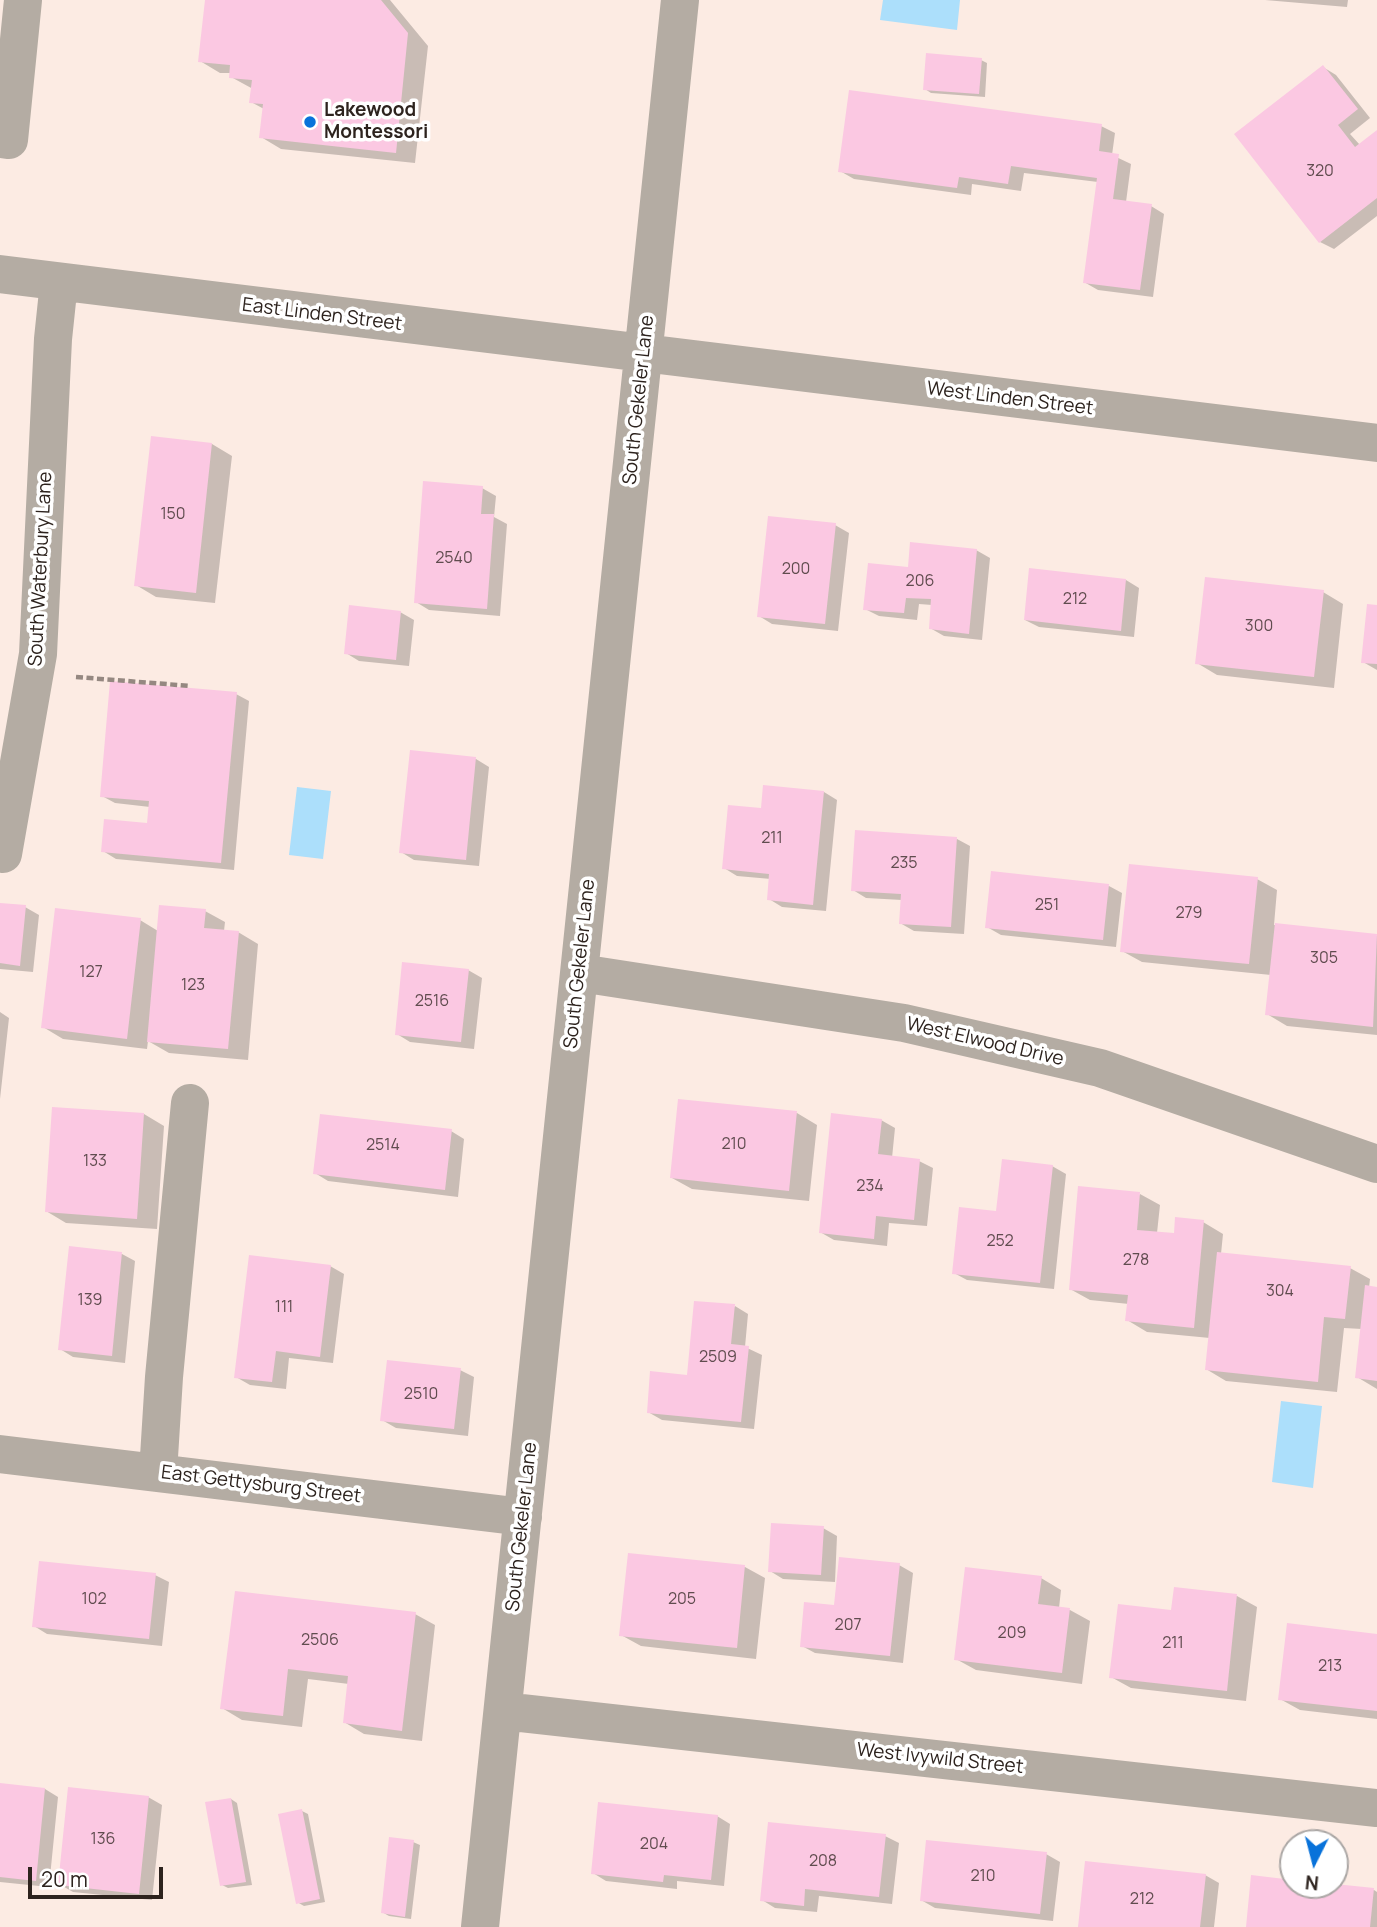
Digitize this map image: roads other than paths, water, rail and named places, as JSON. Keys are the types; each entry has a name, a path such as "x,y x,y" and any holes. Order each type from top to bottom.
{"street":[{"path":"5,139 23,0"},
{"name":"South Gekeler Lane","path":"480,1927 680,0"},
{"name":"East Linden Street","path":"0,274 643,356"},
{"name":"South Waterbury Lane","path":"4,854 38,654 53,339 59,282"},
{"name":"West Linden Street","path":"643,356 1377,443"},
{"name":"West Elwood Drive","path":"579,973 904,1023 1087,1065 1377,1164"},
{"path":"158,1473 163,1377 190,1103"},
{"name":"East Gettysburg Street","path":"0,1454 523,1517"},
{"name":"West Ivywild Street","path":"503,1711 1377,1808"}],"water":[{"path":"883,0 960,0 957,30 880,20"},
{"path":"297,787 331,791 323,859 289,855"},
{"path":"1281,1401 1322,1406 1313,1488 1272,1482"}],"place":[{"name":"Lakewood Montessori","path":"310,122"}]}
